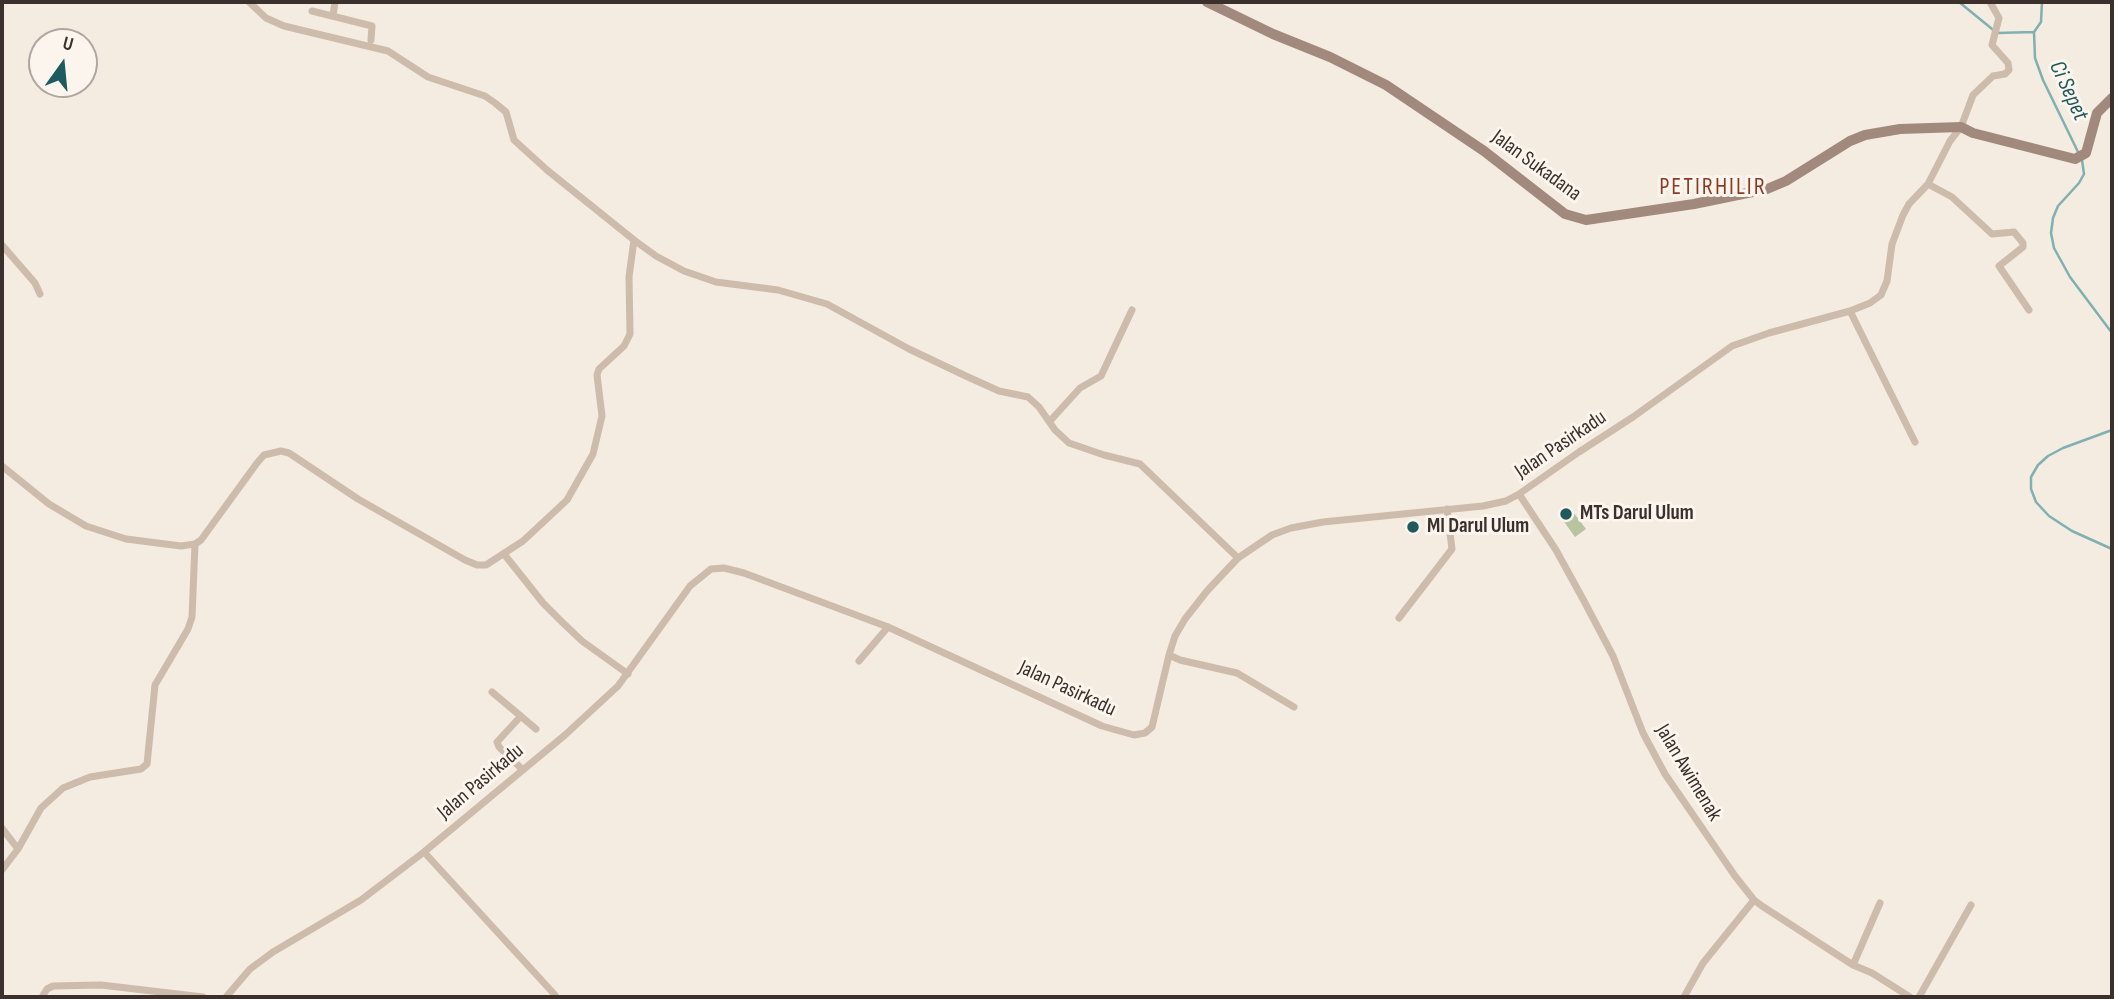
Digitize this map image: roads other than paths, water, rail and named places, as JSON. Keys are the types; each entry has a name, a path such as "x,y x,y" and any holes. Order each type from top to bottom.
{"main road":[{"name":"Jalan Sukadana","path":"1207,2 1386,85 1484,151 1565,214 1586,220 1694,204 1767,189 1786,181 1850,141 1866,135 1900,129 1961,127 1973,133 2079,158 2088,148 2097,113 2112,98"}],"street":[{"path":"249,2 266,18 284,26 388,51 428,77 485,96 506,112 517,144 634,240 675,266 705,278 778,290 827,304 908,349 968,377 999,391 1028,397 1069,443 1140,464 1238,558"},
{"path":"333,15 335,2"},
{"name":"Jalan Pasirkadu","path":"226,997 250,969 273,952 361,900 424,852 565,735 628,674 690,586 711,569 724,568 744,573 888,627 1102,726 1134,735 1145,733 1152,727 1169,655 1175,636 1185,619 1206,591 1238,558 1272,535 1291,528 1367,517 1492,505 1519,494 1732,346 1850,311 1881,295 1887,281 1892,244 1909,204 1928,184 1950,141 1961,127 1973,95 1993,76 2005,74 2009,70 2008,63 1993,48 2000,18 1990,2"},
{"path":"312,10 372,26 371,40"},
{"path":"1928,184 1952,197 1992,234 2014,232 2023,243 2023,247 1999,266 2029,310"},
{"path":"2,466 67,516 86,526 125,539 173,546 195,544 201,540 257,463 264,456 281,451 289,453 358,499 465,560 486,565 523,541 567,500 593,454 602,416 598,369 624,346 630,334 629,277 634,240"},
{"path":"2,245 35,283 40,294"},
{"path":"1050,421 1080,388 1101,376 1132,310"},
{"path":"1850,311 1915,442"},
{"name":"Jalan Awimenak","path":"1519,494 1556,550 1613,656 1643,733 1665,774 1710,842 1754,900 1853,965 1872,973 1910,997"},
{"path":"1399,618 1452,548 1447,509"},
{"path":"2,870 18,849 41,808 63,788 90,777 141,769 148,764 155,685 188,629 192,617 195,544"},
{"path":"505,554 543,603 561,621 590,648 628,674"},
{"path":"859,661 888,627"},
{"path":"1169,655 1191,663 1237,673 1294,707"},
{"path":"492,692 536,729"},
{"path":"521,716 497,743 523,770"},
{"path":"2,828 18,849"},
{"path":"424,852 555,995"},
{"path":"1684,997 1703,962 1754,900"},
{"path":"1853,965 1880,902"},
{"path":"1919,997 1971,905"},
{"path":"43,997 47,989 53,986 101,985 203,997"}],"waterway":[{"path":"1959,2 1997,33 2034,32"},
{"name":"Ci Sepet","path":"2042,2 2041,22 2034,32 2035,58 2079,154"},
{"name":"Ci Sepet","path":"2082,160 2084,174 2058,206 2051,233 2054,248 2070,277 2112,333"},
{"name":"Ci Sepet","path":"2112,430 2048,456 2038,465 2031,477 2031,489 2036,502 2049,516 2072,531 2112,549"}],"place":[{"name":"MTs Darul Ulum","path":"1566,514"},
{"name":"MI Darul Ulum","path":"1413,527"}],"district":[{"name":"PETIRHILIR","path":"1713,188"}]}
